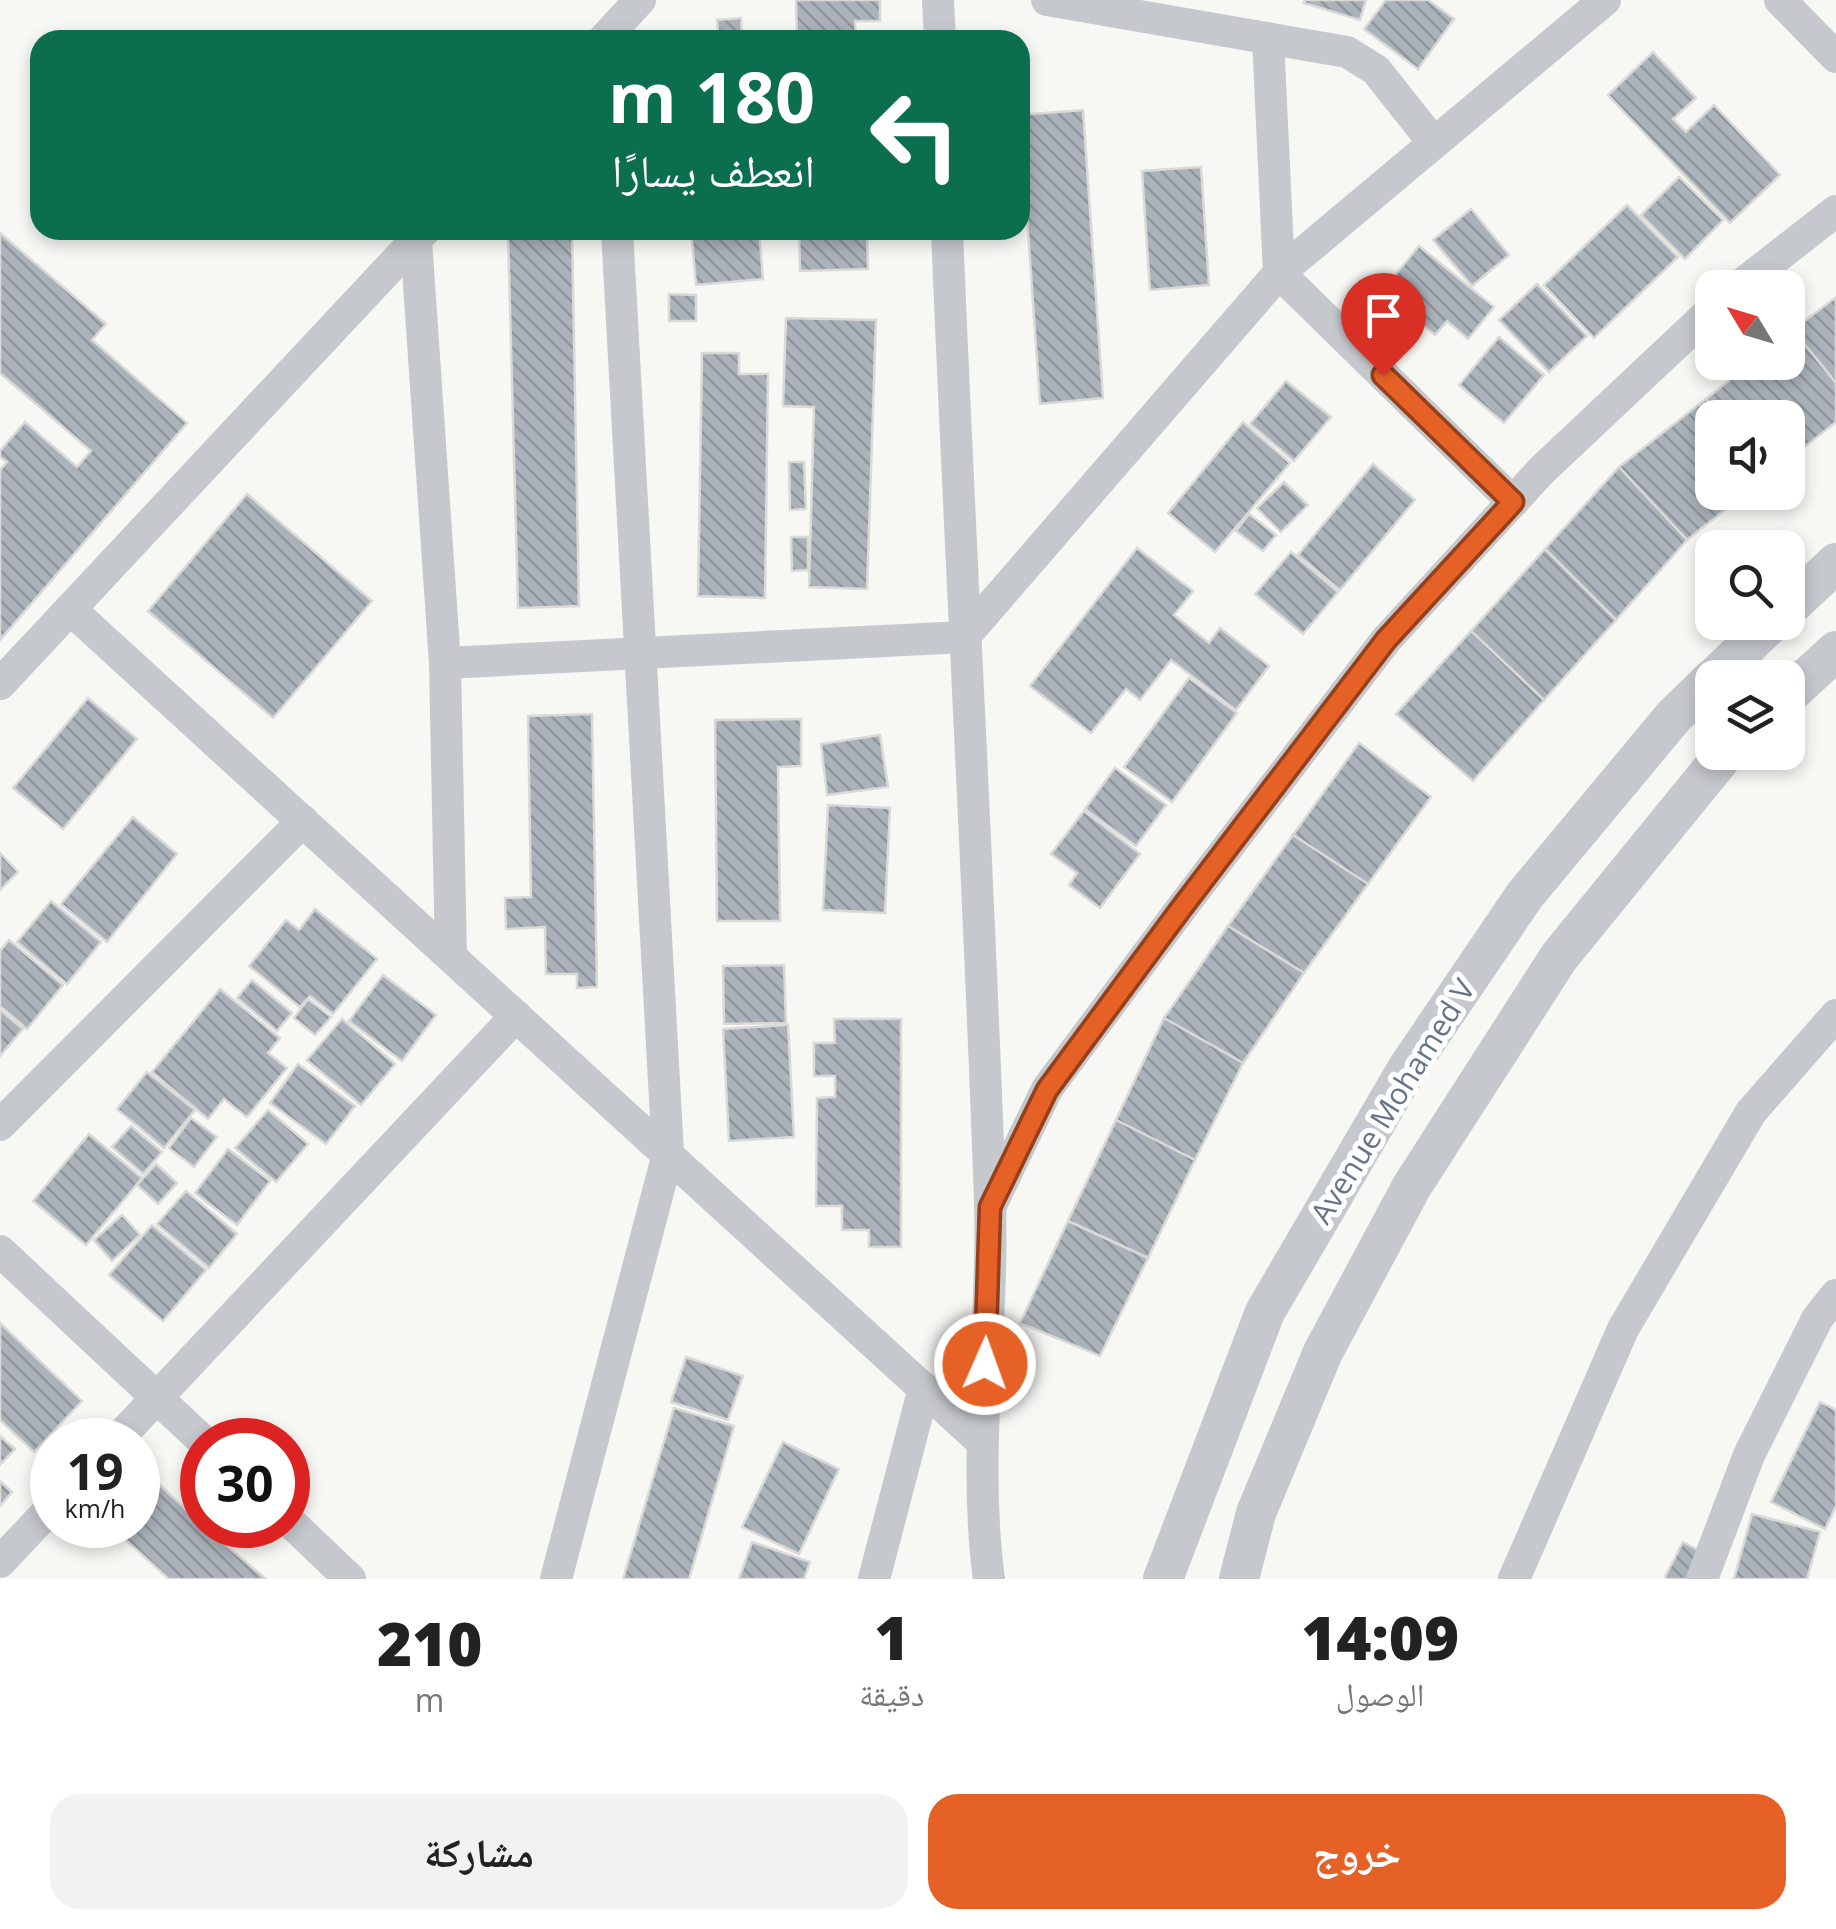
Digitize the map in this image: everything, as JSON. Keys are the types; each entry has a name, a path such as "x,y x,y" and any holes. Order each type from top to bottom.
{"street":[{"path":"613,30 640,0"},
{"path":"938,0 940,30"},
{"path":"1046,0 1347,52 1376,70 1433,142"},
{"path":"446,663 964,637 1279,273 1605,0"},
{"path":"1780,0 1836,56"},
{"path":"1268,38 1279,273 1513,502"},
{"path":"1760,270 1836,211"},
{"path":"0,684 415,240"},
{"path":"420,240 446,663 451,956"},
{"path":"556,1579 668,1154 618,240"},
{"path":"947,240 990,1207 982,1442 983,1538 989,1579"},
{"path":"990,1207 1047,1090 1386,640 1542,470 1695,326"},
{"path":"1805,592 1836,563"},
{"path":"70,609 982,1442"},
{"name":"Avenue Mohamed V","path":"1732,660 1753,640"},
{"path":"1805,679 1836,651"},
{"name":"Avenue Mohamed V","path":"1163,1579 1265,1312 1407,1068 1524,896 1695,696"},
{"name":"Avenue Mohamed V","path":"1239,1579 1256,1514 1323,1352 1412,1186 1559,956 1711,770"},
{"path":"0,1125 303,821"},
{"path":"138,1418 516,1016"},
{"path":"1514,1579 1622,1329 1752,1112 1836,1016"},
{"path":"0,1250 180,1419"},
{"path":"1702,1579 1749,1455 1818,1318 1836,1295"},
{"path":"874,1579 924,1388"},
{"path":"0,1562 30,1530"},
{"path":"310,1541 350,1579"}],"building":[{"path":"796,0 880,0 880,21 855,21 855,30 797,30"},
{"path":"1366,0 1360,20 1304,3"},
{"path":"1386,0 1428,0 1454,19 1418,69 1364,29"},
{"path":"741,18 742,30 718,30 717,20"},
{"path":"1653,52 1696,98 1673,119 1686,132 1714,105 1780,175 1730,223 1608,95"},
{"path":"1083,110 1103,398 1040,404 1029,240 1030,114"},
{"path":"1201,167 1209,285 1150,290 1142,171"},
{"path":"1679,177 1723,220 1685,259 1641,215"},
{"path":"1627,205 1678,257 1594,338 1544,285"},
{"path":"1471,209 1509,255 1472,286 1433,240"},
{"path":"0,233 106,324 92,340 187,423 0,640 0,470 7,462 0,457 0,451 25,422 77,467 91,451 0,373"},
{"path":"508,240 572,240 579,606 518,608"},
{"path":"692,240 760,240 763,279 696,285"},
{"path":"799,240 867,240 868,269 800,271"},
{"path":"1419,246 1494,307 1468,339 1447,321 1435,335 1382,291"},
{"path":"1537,284 1587,336 1549,372 1499,320"},
{"path":"669,294 696,295 696,321 669,321"},
{"path":"1836,297 1836,383 1805,345 1805,321"},
{"path":"786,318 876,320 867,589 809,587 814,407 783,406"},
{"path":"1499,337 1544,375 1504,423 1459,385"},
{"path":"1805,345 1836,383 1836,422 1805,447 1805,400 1706,399 1730,380 1805,380"},
{"path":"702,353 739,353 739,374 768,374 765,598 698,596"},
{"path":"1286,381 1331,417 1294,461 1250,424"},
{"path":"1695,408 1695,510 1724,510 1687,540 1619,467"},
{"path":"1243,422 1290,463 1215,552 1168,513"},
{"path":"789,462 804,462 806,509 790,510"},
{"path":"1373,464 1415,500 1340,590 1298,555"},
{"path":"1619,467 1687,540 1616,620 1545,549"},
{"path":"1284,482 1308,505 1281,532 1257,508"},
{"path":"247,494 372,601 273,718 148,611"},
{"path":"1249,514 1276,535 1263,551 1236,531"},
{"path":"791,537 808,537 808,570 792,571"},
{"path":"1137,548 1193,591 1174,615 1209,643 1220,628 1269,666 1236,710 1171,660 1140,700 1126,689 1091,733 1030,686"},
{"path":"1545,549 1616,620 1544,700 1471,631"},
{"path":"1291,552 1338,592 1303,634 1255,594"},
{"path":"1471,631 1544,700 1473,781 1396,714"},
{"path":"1189,678 1237,713 1172,802 1124,767"},
{"path":"88,698 137,739 63,829 13,788"},
{"path":"592,714 597,987 577,988 577,974 546,974 545,927 506,929 505,898 531,897 528,716"},
{"path":"801,719 801,766 778,767 780,921 717,921 715,720"},
{"path":"880,735 888,787 827,795 821,744"},
{"path":"1359,743 1431,797 1368,884 1293,835"},
{"path":"1115,768 1166,805 1136,846 1085,809"},
{"path":"828,805 890,808 885,913 823,910"},
{"path":"1084,811 1140,854 1100,908 1069,885 1077,873 1051,854"},
{"path":"133,817 177,854 107,942 61,904"},
{"path":"1293,835 1368,884 1304,973 1228,926"},
{"path":"0,853 18,872 0,890"},
{"path":"51,901 101,942 67,984 17,942"},
{"path":"315,909 377,959 333,1014 310,996 300,1007 249,966 286,920 299,930"},
{"path":"1228,926 1304,973 1243,1063 1164,1018"},
{"path":"9,940 63,985 27,1029 0,1006 0,951"},
{"path":"784,965 786,1023 724,1024 723,966"},
{"path":"383,975 436,1015 402,1061 349,1021"},
{"path":"252,980 292,1013 277,1031 237,998"},
{"path":"220,989 280,1038 268,1053 287,1068 247,1117 224,1099 208,1119 152,1072"},
{"path":"308,999 331,1017 315,1035 294,1018"},
{"path":"0,1010 23,1029 0,1056"},
{"path":"1164,1018 1243,1063 1195,1160 1116,1120"},
{"path":"342,1019 395,1064 361,1105 307,1060"},
{"path":"834,1019 901,1019 901,1247 869,1247 869,1230 842,1230 842,1206 816,1206 817,1098 835,1097 835,1076 814,1076 814,1043 835,1043"},
{"path":"788,1025 794,1137 729,1141 723,1029"},
{"path":"298,1064 355,1106 326,1144 270,1103"},
{"path":"147,1072 195,1110 164,1148 117,1109"},
{"path":"268,1110 308,1144 276,1182 235,1148"},
{"path":"191,1118 217,1137 194,1167 169,1148"},
{"path":"1116,1120 1195,1160 1148,1258 1068,1221"},
{"path":"131,1126 162,1152 143,1174 112,1147"},
{"path":"89,1134 142,1178 86,1245 33,1201"},
{"path":"228,1149 270,1181 237,1225 195,1193"},
{"path":"156,1164 177,1183 158,1204 137,1185"},
{"path":"186,1191 237,1234 209,1268 157,1224"},
{"path":"122,1215 140,1235 112,1261 94,1240"},
{"path":"1068,1221 1148,1258 1100,1356 1020,1323"},
{"path":"152,1225 206,1270 163,1321 109,1275"},
{"path":"0,1323 82,1401 66,1418 30,1418 30,1448 0,1420"},
{"path":"686,1357 743,1376 728,1420 671,1402"},
{"path":"1820,1402 1836,1410 1836,1506 1825,1529 1771,1502"},
{"path":"674,1408 734,1426 689,1579 623,1579"},
{"path":"0,1436 15,1449 0,1465"},
{"path":"783,1442 839,1469 799,1554 742,1527"},
{"path":"0,1481 12,1492 0,1506"},
{"path":"160,1485 180,1504 180,1548 229,1548 266,1579 169,1579 135,1548 160,1548"},
{"path":"1752,1514 1820,1532 1807,1579 1734,1579"},
{"path":"752,1542 810,1562 804,1579 739,1579"},
{"path":"1683,1542 1705,1554 1692,1579 1668,1579 1665,1577"}],"route":[{"path":"985,1364 990,1207 1047,1090 1386,640 1513,502 1383,375"}]}
